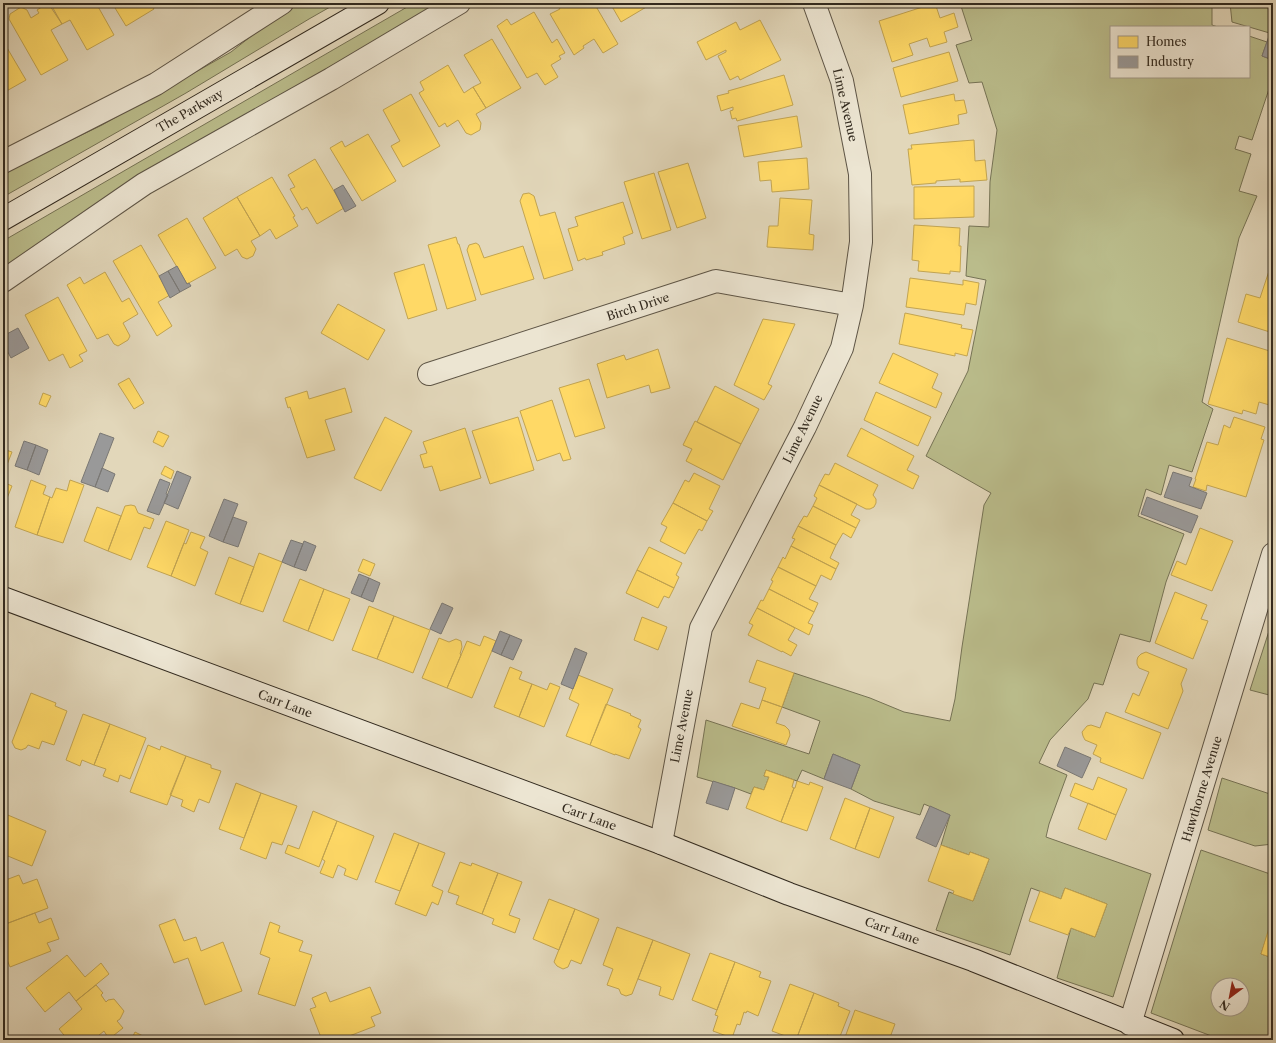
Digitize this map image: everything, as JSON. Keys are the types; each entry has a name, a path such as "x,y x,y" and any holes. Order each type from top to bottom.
{"street":[{"path":"3,162 156,84 282,3"},
{"name":"The Parkway","path":"3,219 378,3"},
{"path":"3,281 144,184 337,75 459,3"},
{"name":"Lime Avenue","path":"660,843 701,628 805,427 842,348 852,305 862,242 860,174 842,81 814,3"},
{"name":"Birch Drive","path":"429,374 716,281 852,305"},
{"name":"Hawthorne Avenue","path":"1130,1024 1273,554"},
{"name":"Carr Lane","path":"4,602 660,843 800,898 973,960 1172,1040"}],"green space":[{"path":"300,3 337,3 186,93 3,197 3,173 102,125 231,52 259,30"},
{"path":"414,3 440,3 219,131 3,269 3,241"},
{"path":"960,3 1212,3 1212,25 1215,26 1110,26 1110,78 1250,78 1250,36 1267,42 1262,56 1273,60 1273,77 1252,140 1239,136 1235,149 1251,154 1239,191 1257,196 1239,238 1202,402 1213,409 1192,472 1169,465 1161,495 1146,489 1138,516 1184,534 1166,582 1150,642 1120,634 1103,685 1094,683 1088,699 1050,740 1039,763 1067,775 1049,824 1046,837 1151,874 1113,997 1057,978 1071,928 1095,937 1107,904 1065,888 1061,899 1031,888 1010,955 936,930 949,892 973,901 989,859 970,852 969,855 941,845 950,815 924,804 920,815 874,801 851,789 860,765 833,754 824,779 802,770 797,781 766,770 764,776 769,777 764,790 754,787 751,794 697,777 706,720 809,754 820,721 782,707 794,673 870,698 904,712 950,721 955,699 984,505 991,493 926,456 968,371 986,280 966,276 969,226 989,227 990,182 997,130 982,82 969,83 956,45 972,40"},
{"path":"1230,3 1273,3 1273,34 1250,26 1232,22"},
{"path":"1269,631 1273,632 1273,696 1250,690"},
{"path":"1222,778 1273,795 1273,844 1255,846 1208,830"},
{"path":"1201,850 1273,875 1273,918 1261,954 1273,958 1273,1040 1222,1040 1151,1013"}],"building: Homes":[{"path":"48,3 62,24 51,30 68,60 41,75 9,19 10,14 21,7 27,10 31,18 39,13 37,10"},
{"path":"50,3 96,3 114,35 87,50 70,20 62,24"},
{"path":"112,3 150,3 154,9 126,26"},
{"path":"556,3 594,3 618,44 603,53 594,39 583,46 584,48 574,55 550,14 560,9"},
{"path":"610,3 653,3 621,22"},
{"path":"935,3 940,18 954,13 958,27 944,32 947,42 930,47 927,38 909,44 913,55 892,62 879,21"},
{"path":"534,12 552,43 557,39 565,53 559,56 561,59 551,65 558,77 545,85 537,73 527,78 497,26 507,19 511,25"},
{"path":"760,20 781,60 740,80 738,76 730,80 718,56 726,52 726,50 706,60 697,42 736,22 740,30"},
{"path":"492,39 521,88 486,108 473,87 481,83 464,55"},
{"path":"3,41 26,80 3,93"},
{"path":"949,52 958,81 901,97 893,68"},
{"path":"448,65 464,93 473,87 486,108 476,114 481,123 480,130 471,135 466,133 458,120 447,127 445,123 439,127 419,93 424,90 420,82"},
{"path":"784,75 793,105 737,121 736,118 732,119 730,111 733,110 733,107 721,111 717,96 729,93 728,91"},
{"path":"411,94 440,146 403,167 391,146 400,141 383,110"},
{"path":"954,94 955,101 964,100 967,113 958,115 959,124 909,134 903,105"},
{"path":"797,116 802,147 744,157 738,126"},
{"path":"368,134 396,181 362,201 330,148 342,141 345,147"},
{"path":"974,140 975,161 985,160 987,180 960,182 960,179 912,185 908,149 912,149 911,145"},
{"path":"807,158 809,189 772,192 771,180 760,181 758,162"},
{"path":"315,159 344,208 317,224 307,207 302,210 290,189 295,187 288,175"},
{"path":"688,163 706,218 677,228 658,172"},
{"path":"654,173 671,230 642,239 624,182"},
{"path":"272,177 295,216 293,217 298,226 276,239 270,229 260,236 237,197"},
{"path":"974,186 974,217 914,219 914,187"},
{"path":"529,193 534,196 540,216 555,212 573,270 544,279 520,201 523,194"},
{"path":"237,197 260,236 251,241 256,249 253,256 247,259 242,257 237,249 225,256 203,218"},
{"path":"780,198 812,200 809,234 814,235 813,250 767,247 769,226 778,226"},
{"path":"623,202 633,233 623,237 625,244 602,252 603,255 586,260 585,258 578,261 568,229 578,226 575,217"},
{"path":"187,218 216,268 187,284 158,235"},
{"path":"914,225 960,228 960,272 950,271 950,274 918,271 919,261 912,260"},
{"path":"456,237 476,300 447,309 428,245"},
{"path":"476,243 479,245 484,258 523,246 534,279 481,295 467,250 469,245"},
{"path":"141,245 170,295 158,302 172,326 157,336 113,261"},
{"path":"1273,259 1273,333 1238,322 1246,294 1260,298"},
{"path":"424,264 437,310 408,319 394,273"},
{"path":"105,272 122,302 129,298 138,314 123,323 130,336 128,340 118,346 114,344 108,334 97,339 67,285 80,277 84,284"},
{"path":"910,278 963,285 963,280 979,283 976,305 966,303 964,315 906,307"},
{"path":"58,297 87,351 79,355 83,361 70,368 63,354 49,361 25,315"},
{"path":"338,304 385,330 368,360 321,333"},
{"path":"905,313 962,325 961,328 973,330 967,356 955,353 955,356 899,344"},
{"path":"763,319 795,324 768,384 772,386 764,400 734,385"},
{"path":"1227,338 1273,352 1273,406 1259,402 1256,414 1243,410 1242,414 1208,404"},
{"path":"658,349 670,388 651,393 649,385 607,398 597,364 624,355 626,360"},
{"path":"893,353 938,374 932,388 942,393 936,408 879,383"},
{"path":"129,378 144,403 134,409 118,384"},
{"path":"589,379 605,428 575,437 559,388"},
{"path":"715,386 759,409 741,444 697,422"},
{"path":"345,388 352,412 325,420 335,450 307,458 290,407 288,408 285,398 307,391 309,399"},
{"path":"876,392 931,417 918,446 864,420"},
{"path":"43,393 51,396 46,407 39,404"},
{"path":"552,400 571,459 563,461 560,453 537,461 520,411"},
{"path":"385,417 412,431 381,491 354,478"},
{"path":"518,417 534,470 490,484 472,431"},
{"path":"1234,417 1265,427 1261,439 1264,440 1246,497 1207,485 1206,491 1193,487 1207,442 1218,445 1224,425 1230,428"},
{"path":"695,421 741,444 723,480 686,461 692,449 683,445"},
{"path":"465,428 481,478 440,491 432,466 424,468 420,455 427,453 423,442"},
{"path":"861,428 914,456 907,470 919,476 913,489 847,456"},
{"path":"158,431 169,436 163,447 153,442"},
{"path":"3,449 12,452 3,475"},
{"path":"835,463 878,485 873,495 876,499 874,507 866,509 819,485 825,474 829,475"},
{"path":"165,466 174,471 171,479 161,474"},
{"path":"694,473 720,486 709,509 713,511 707,521 673,503 685,480 689,482"},
{"path":"31,480 46,486 43,494 50,497 37,535 15,527"},
{"path":"70,480 84,485 63,543 37,535 50,497 52,498 56,488 67,491"},
{"path":"3,482 12,486 3,508"},
{"path":"819,485 857,504 851,515 860,520 856,528 813,506 817,498 814,496"},
{"path":"673,503 707,521 702,531 699,529 685,554 660,541 667,527 661,524"},
{"path":"125,506 135,506 138,513 154,519 150,529 144,527 131,560 108,551"},
{"path":"813,506 856,528 851,538 843,533 836,545 798,526 804,516 807,517"},
{"path":"97,507 121,516 108,551 84,541"},
{"path":"166,521 189,530 171,576 147,567"},
{"path":"798,526 836,545 830,558 839,563 836,569 791,546 795,539 792,538"},
{"path":"1200,528 1233,541 1212,591 1171,575 1177,561 1186,565"},
{"path":"191,532 205,537 200,548 208,552 195,586 171,576 184,543 186,544"},
{"path":"791,546 836,569 831,580 821,575 816,586 778,567 783,557 785,559"},
{"path":"649,547 682,563 676,575 679,577 674,588 637,570"},
{"path":"259,553 282,562 263,612 240,604"},
{"path":"229,557 254,567 240,604 215,594"},
{"path":"363,559 375,564 370,576 358,571"},
{"path":"778,567 816,586 809,599 818,603 814,612 769,589 773,581 771,580"},
{"path":"637,570 674,588 669,598 664,596 658,608 626,593"},
{"path":"300,579 324,589 308,631 283,621"},
{"path":"324,589 350,599 333,641 308,631"},
{"path":"769,589 814,612 808,623 813,625 809,635 757,608 761,600 763,601"},
{"path":"1175,592 1207,605 1201,619 1208,621 1193,659 1155,643"},
{"path":"369,606 394,616 377,659 352,650"},
{"path":"757,608 795,628 788,640 797,645 791,656 748,635 753,625 749,623"},
{"path":"394,616 430,630 413,673 377,659"},
{"path":"642,617 667,627 658,650 634,640"},
{"path":"484,636 496,641 472,698 447,688 467,641 480,646"},
{"path":"439,638 449,642 456,639 461,641 462,647 461,655 447,688 422,678"},
{"path":"1146,652 1187,669 1181,684 1183,691 1168,729 1125,712 1133,693 1139,696 1149,672 1139,668 1137,664 1138,657"},
{"path":"757,660 794,673 782,707 762,700 766,688 749,682"},
{"path":"510,667 522,672 519,679 532,684 519,717 494,707"},
{"path":"578,675 613,689 590,745 566,736 579,704 569,699"},
{"path":"550,683 560,687 544,727 519,717 532,684 547,690"},
{"path":"31,693 56,703 55,706 67,711 54,745 42,741 39,749 28,745 26,748 21,750 15,748 12,742"},
{"path":"762,700 782,707 776,723 785,726 789,730 790,735 786,745 732,726 741,703 759,709"},
{"path":"606,704 631,714 630,715 641,720 638,727 641,729 629,759 590,745"},
{"path":"1106,712 1161,733 1143,779 1100,762 1101,758 1093,754 1097,745 1085,740 1082,732 1087,726 1091,725 1100,728"},
{"path":"83,714 110,724 94,765 82,760 80,766 66,760"},
{"path":"110,724 146,738 130,779 120,775 118,782 103,776 106,769 94,765"},
{"path":"148,745 160,750 161,746 186,756 167,805 130,792"},
{"path":"186,756 211,765 211,768 221,771 209,803 199,799 194,812 181,806 183,800 170,795"},
{"path":"766,770 794,780 792,787 794,788 781,822 746,808 754,787 764,790 769,777 764,776"},
{"path":"1098,777 1127,789 1116,815 1070,796 1075,783 1093,790"},
{"path":"797,781 809,785 810,782 823,787 807,831 781,822"},
{"path":"236,783 261,793 244,838 219,829"},
{"path":"261,793 297,806 282,845 272,842 266,859 240,849"},
{"path":"845,798 870,808 855,849 830,839"},
{"path":"1088,803 1116,815 1106,840 1078,829"},
{"path":"870,808 894,817 879,858 855,849"},
{"path":"313,811 337,821 319,867 285,853 288,845 299,849"},
{"path":"3,813 46,831 32,866 3,854"},
{"path":"337,821 374,836 357,880 344,875 346,869 338,865 333,878 320,873 325,861 322,859"},
{"path":"394,833 419,843 400,891 375,882"},
{"path":"419,843 445,853 432,886 443,891 438,905 432,902 426,916 395,904"},
{"path":"941,845 969,855 970,852 989,859 973,901 953,894 954,891 928,881"},
{"path":"460,862 471,866 472,863 498,873 482,914 456,904 459,896 448,892"},
{"path":"498,873 522,882 509,915 520,919 515,933 492,924 494,919 482,914"},
{"path":"19,875 23,884 37,879 48,908 3,925 3,881"},
{"path":"1065,888 1107,904 1095,937 1071,928 1068,935 1029,921 1040,891 1061,899"},
{"path":"549,899 575,909 559,950 533,939"},
{"path":"575,909 599,919 581,964 571,960 568,967 563,969 557,966 554,962"},
{"path":"35,913 39,923 51,918 59,939 47,943 51,951 10,967 3,950 3,925"},
{"path":"1273,918 1273,958 1261,954"},
{"path":"175,919 184,941 196,937 201,951 223,942 242,991 205,1005 188,958 174,963 159,925"},
{"path":"270,922 280,926 278,932 303,941 299,951 312,955 295,1006 258,994 270,958 260,954"},
{"path":"617,927 653,940 632,994 626,996 621,994 619,989 607,985 613,969 603,965"},
{"path":"653,940 690,954 673,1000 659,995 661,987 638,979"},
{"path":"710,953 735,962 717,1010 692,1000"},
{"path":"67,955 85,977 101,963 109,974 76,1001 69,992 45,1012 26,988"},
{"path":"735,962 761,972 759,977 771,981 758,1016 747,1011 746,1013 744,1012 740,1025 737,1024 732,1038 713,1031 718,1016 715,1015"},
{"path":"790,984 814,993 796,1040 772,1031"},
{"path":"96,985 103,993 101,995 106,1002 114,999 124,1011 120,1019 117,1021 123,1028 109,1039 104,1031 93,1040 68,1040 59,1029 82,1009 76,1001"},
{"path":"370,987 381,1013 371,1017 375,1026 339,1040 322,1040 310,1009 316,1007 312,998 326,992 330,1002"},
{"path":"814,993 839,1003 838,1006 850,1011 839,1039 827,1035 825,1040 796,1040"},
{"path":"855,1010 895,1024 889,1040 844,1040"},
{"path":"135,1032 151,1040 131,1040"}],"building: Industry":[{"path":"1270,33 1273,34 1273,60 1262,56"},
{"path":"343,185 356,206 345,212 334,190"},
{"path":"177,266 187,284 189,283 191,286 180,292 168,271"},
{"path":"168,271 180,292 170,298 159,276"},
{"path":"18,328 29,348 11,358 3,343 3,336"},
{"path":"100,433 114,438 95,487 81,482"},
{"path":"24,441 36,445 27,470 15,466"},
{"path":"36,445 48,450 39,475 27,470"},
{"path":"102,468 115,474 108,492 95,487"},
{"path":"177,471 191,477 178,509 164,503"},
{"path":"1173,472 1192,478 1189,486 1207,493 1201,509 1164,497"},
{"path":"160,479 170,483 166,494 168,495 159,515 147,511"},
{"path":"1147,497 1198,516 1191,533 1141,514"},
{"path":"224,499 238,504 223,542 209,536"},
{"path":"233,517 247,522 238,547 223,542"},
{"path":"291,540 303,544 294,567 282,562"},
{"path":"304,541 316,546 306,571 294,567"},
{"path":"359,574 369,578 361,597 351,593"},
{"path":"369,578 380,583 373,602 361,597"},
{"path":"442,603 453,608 441,634 430,629"},
{"path":"500,631 510,635 501,655 492,651"},
{"path":"510,635 522,640 513,660 501,655"},
{"path":"575,648 587,653 573,689 561,684"},
{"path":"1065,747 1091,758 1082,778 1057,766"},
{"path":"833,754 860,765 851,789 824,779"},
{"path":"713,781 735,788 728,810 706,803"},
{"path":"930,806 950,815 936,847 916,838"}]}
